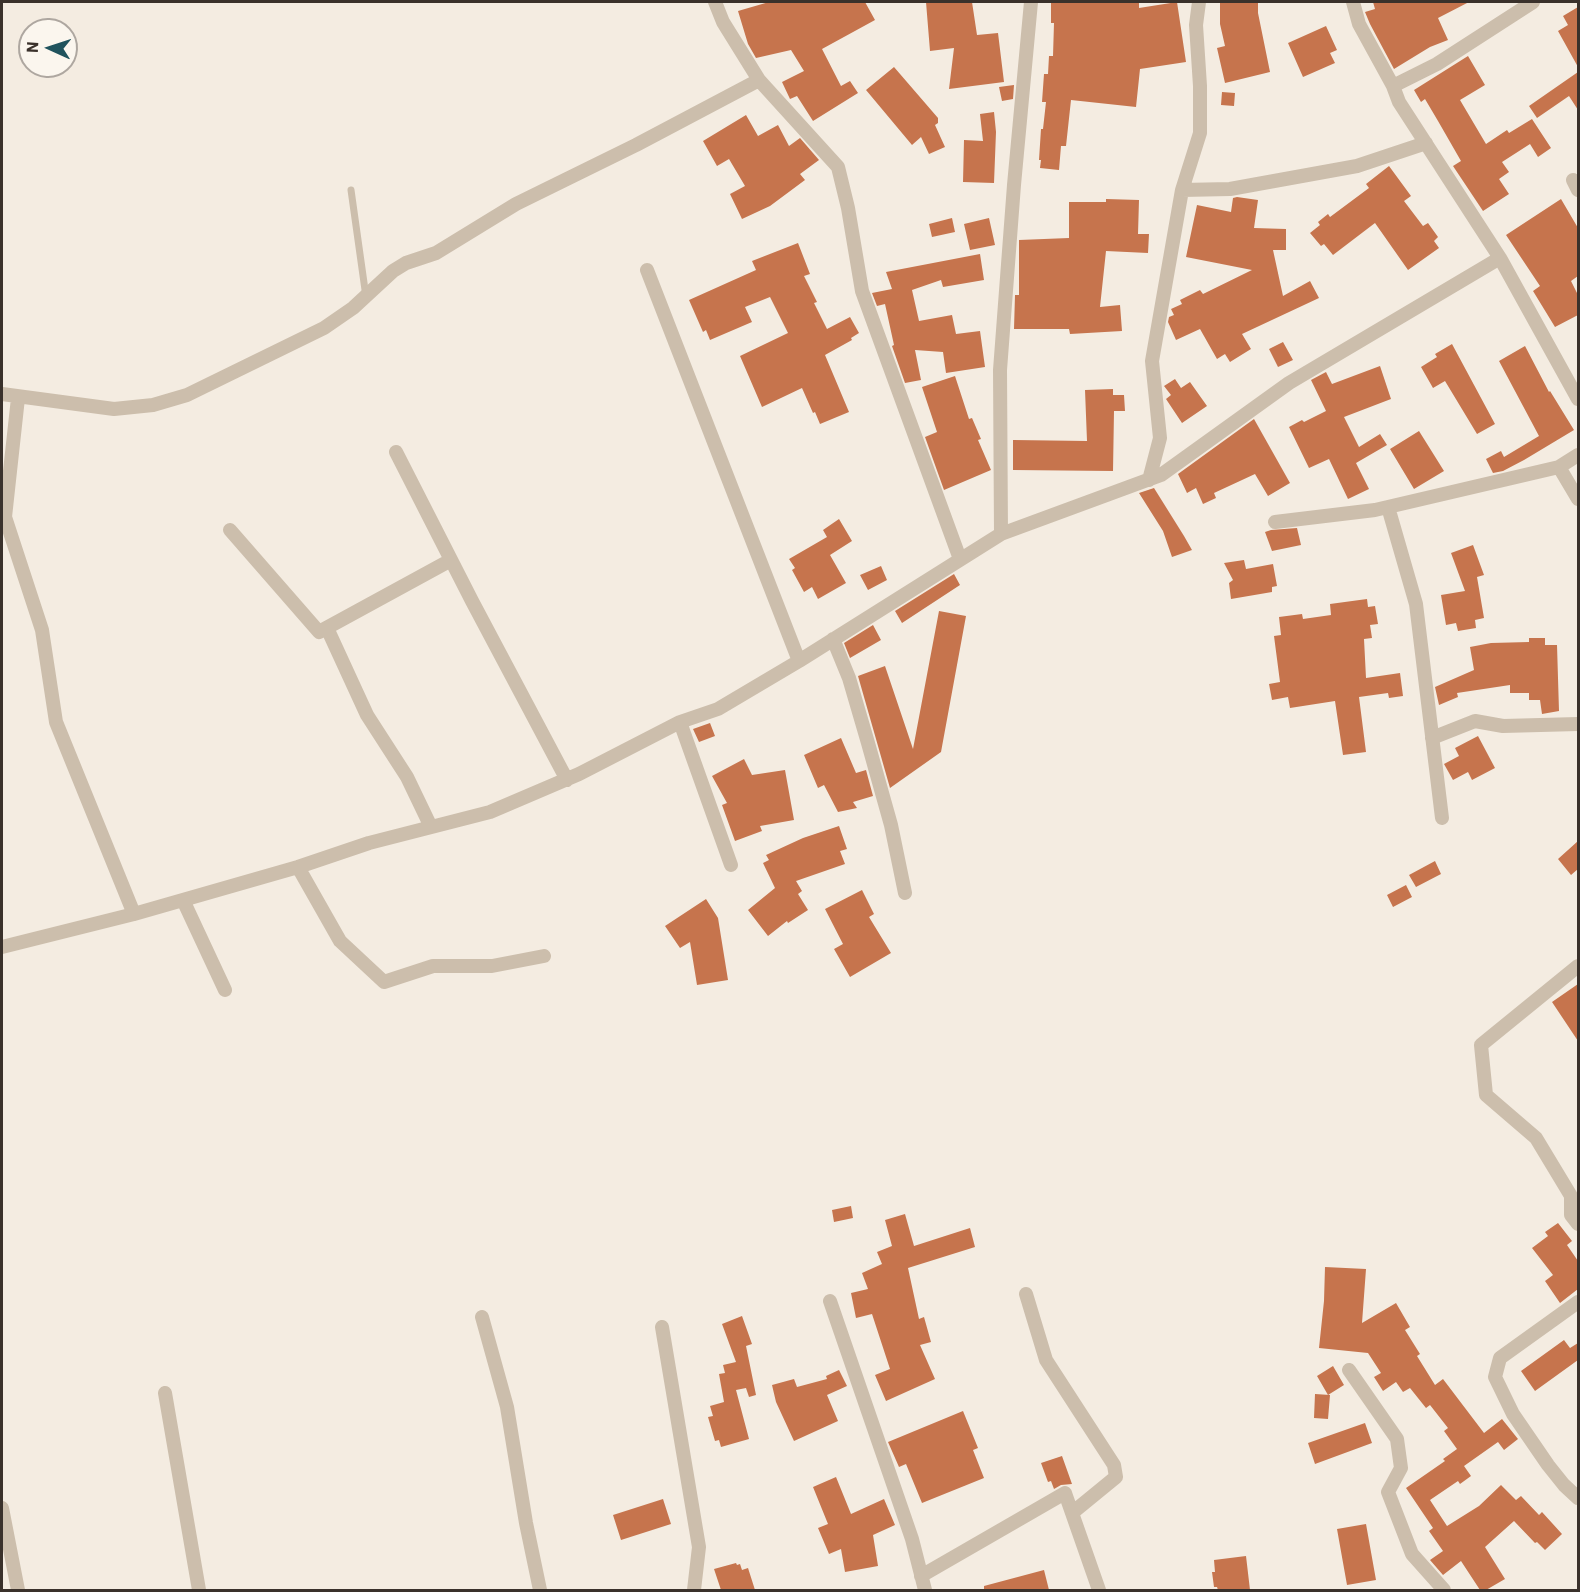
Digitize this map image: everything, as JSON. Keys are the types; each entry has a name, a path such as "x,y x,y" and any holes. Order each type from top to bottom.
{"street":[{"path":"715,2 723,22 759,80 838,167 848,208 862,291 960,559"},
{"path":"1001,534 1000,370 1031,2"},
{"path":"1173,467 1160,438 1152,361 1182,190 1200,133 1196,25 1199,2"},
{"path":"1353,2 1359,24 1393,86 1399,102 1500,258 1578,399"},
{"path":"1393,86 1437,64 1533,2"},
{"path":"2,394 18,398 114,409 153,405 187,394 324,328 353,308 393,271 405,263 436,253 516,204 636,145 759,80"},
{"path":"1182,190 1230,189 1356,166 1426,143"},
{"path":"2,947 134,914 298,867 369,843 490,812 567,780 680,722 718,709 1001,534 1161,475 1289,383 1500,258"},
{"path":"647,270 799,661"},
{"path":"18,398 5,517 42,630 56,722 134,914"},
{"path":"1149,480 1160,438"},
{"path":"396,452 567,780"},
{"path":"1275,522 1388,507 1559,467 1578,455"},
{"path":"1559,467 1578,499"},
{"path":"1388,507 1416,604 1442,818"},
{"path":"230,531 319,632 451,560"},
{"path":"327,628 367,715 407,777 431,827"},
{"path":"833,639 849,678 868,743 891,825 905,893"},
{"path":"1432,738 1475,721 1503,726 1578,724"},
{"path":"680,722 731,865"},
{"path":"298,867 340,941 384,982 433,966 492,966 544,956"},
{"path":"183,900 225,990"},
{"path":"1578,966 1481,1046 1486,1095 1536,1138 1571,1196 1571,1215 1578,1224"},
{"path":"1026,1294 1046,1360 1114,1465 1116,1477 1072,1513"},
{"path":"830,1301 912,1539 925,1590"},
{"path":"1578,1302 1500,1358 1495,1377 1513,1414 1559,1478 1578,1498"},
{"path":"482,1317 507,1407 540,1590"},
{"path":"662,1327 699,1547 694,1590"},
{"path":"1350,1370 1397,1439 1401,1468 1388,1492 1412,1554 1444,1590"},
{"path":"165,1393 199,1590"},
{"path":"921,1576 1065,1493 1099,1590"},
{"path":"2,1508 18,1590"}],"lane":[{"path":"351,190 366,297"}],"building":[{"path":"769,2 865,2 875,20 822,49 841,86 850,81 858,93 813,121 797,96 790,99 782,82 804,71 791,50 756,58 748,44 738,11"},
{"path":"926,2 972,2 977,35 998,33 1004,82 949,89 954,48 930,51"},
{"path":"1051,2 1139,2 1139,8 1177,2 1186,62 1140,69 1136,107 1071,100 1066,146 1061,146 1059,170 1040,168 1041,160 1039,160 1046,102 1042,102 1044,74 1048,74 1049,56 1053,56 1054,23 1051,23"},
{"path":"1220,2 1258,2 1258,13 1270,72 1225,83 1217,48 1225,46 1220,24"},
{"path":"1373,2 1469,2 1438,18 1448,40 1430,47 1394,69 1365,12 1375,9"},
{"path":"1578,7 1578,67 1558,31 1568,25 1563,16"},
{"path":"1326,26 1337,50 1330,53 1335,63 1303,77 1288,43"},
{"path":"1468,56 1485,85 1460,100 1486,144 1507,130 1509,133 1532,119 1551,148 1538,157 1530,144 1502,162 1509,172 1499,179 1509,194 1483,211 1453,166 1461,161 1425,99 1421,102 1414,90"},
{"path":"894,67 938,118 938,123 935,125 945,147 929,154 921,137 912,145 866,90"},
{"path":"1578,72 1578,110 1569,96 1537,118 1529,106"},
{"path":"1014,85 1013,99 1002,101 999,87"},
{"path":"1222,92 1235,93 1234,106 1221,105"},
{"path":"994,112 996,132 994,183 963,182 964,140 983,141 980,114"},
{"path":"746,115 758,136 778,125 789,146 800,138 819,160 800,174 805,180 770,206 742,219 730,194 745,186 729,159 717,166 703,141"},
{"path":"1389,166 1411,196 1404,201 1423,226 1428,223 1438,237 1434,241 1439,248 1408,270 1375,223 1333,255 1310,233 1328,214 1330,217 1369,188 1366,184"},
{"path":"1233,198 1258,200 1254,228 1286,229 1286,250 1273,250 1283,296 1310,281 1319,298 1242,334 1251,349 1230,362 1225,354 1217,359 1200,329 1176,340 1168,322 1169,317 1174,315 1171,309 1182,304 1180,300 1200,290 1203,294 1252,270 1186,257 1197,205 1231,212"},
{"path":"1106,199 1139,200 1138,234 1149,234 1148,253 1106,251 1100,307 1120,305 1122,331 1070,334 1069,329 1014,329 1015,295 1019,295 1019,240 1069,238 1069,202 1106,202"},
{"path":"1561,199 1578,228 1578,276 1571,281 1578,295 1578,315 1555,327 1533,291 1540,286 1506,235"},
{"path":"952,218 955,232 932,237 929,224"},
{"path":"989,218 995,245 970,250 964,224"},
{"path":"798,243 810,274 804,276 827,329 850,317 859,333 851,338 852,340 825,355 849,412 820,424 802,388 762,407 740,356 788,333 770,297 745,307 752,322 710,340 706,330 703,332 689,300 756,270 752,261"},
{"path":"980,254 984,280 943,287 941,280 912,290 919,321 952,315 956,334 980,331 985,367 946,373 943,352 915,350 921,380 905,383 892,346 894,345 885,304 877,306 872,293 892,289 886,272"},
{"path":"1283,342 1293,360 1278,367 1269,349"},
{"path":"1452,344 1495,424 1477,434 1445,381 1433,388 1421,367 1437,357 1435,354"},
{"path":"1525,346 1549,392 1574,430 1524,460 1503,471 1493,473 1486,459 1501,451 1504,457 1539,436 1499,361"},
{"path":"1380,366 1391,399 1344,417 1359,447 1380,434 1387,445 1356,463 1369,489 1348,499 1329,459 1309,468 1289,427 1326,411 1311,380 1326,372 1332,384"},
{"path":"955,376 969,419 972,418 981,439 978,440 991,470 944,490 925,437 937,432 922,387"},
{"path":"1175,379 1181,388 1190,382 1207,406 1182,423 1166,399 1171,395 1164,386"},
{"path":"1113,389 1113,395 1124,395 1125,411 1114,411 1113,471 1013,470 1013,440 1087,441 1085,390"},
{"path":"1254,419 1290,483 1268,496 1255,474 1214,493 1216,498 1203,504 1196,488 1187,493 1178,474"},
{"path":"1419,431 1444,471 1414,489 1390,449"},
{"path":"1154,488 1192,550 1172,557 1163,531 1139,493"},
{"path":"839,519 852,541 830,555 846,583 818,599 812,587 804,592 792,570 795,568 789,559 827,537 823,530"},
{"path":"1297,528 1301,545 1272,551 1265,532"},
{"path":"1473,545 1484,575 1477,577 1484,618 1475,620 1476,628 1458,631 1456,623 1446,625 1441,595 1465,591 1451,553"},
{"path":"1244,560 1246,569 1273,564 1277,586 1272,587 1272,592 1231,599 1229,583 1233,580 1224,563"},
{"path":"881,566 887,580 868,590 860,575"},
{"path":"954,574 960,585 902,623 895,611"},
{"path":"1367,599 1368,607 1375,606 1378,624 1370,625 1372,638 1364,639 1366,678 1400,673 1403,696 1389,698 1388,693 1359,697 1366,752 1343,755 1335,701 1290,708 1288,697 1272,700 1269,684 1280,682 1274,636 1281,635 1279,617 1302,614 1303,619 1331,615 1330,604"},
{"path":"939,611 966,616 941,752 890,788 858,676 885,666 913,749"},
{"path":"873,625 881,640 850,658 844,643"},
{"path":"1529,638 1545,638 1545,645 1557,645 1559,711 1542,714 1540,700 1529,700 1529,693 1510,693 1510,685 1457,693 1458,697 1439,705 1435,687 1474,670 1470,647 1491,643 1529,642"},
{"path":"710,723 715,736 699,742 693,729"},
{"path":"1478,736 1495,768 1472,780 1468,772 1453,780 1444,764 1459,756 1455,748"},
{"path":"841,738 856,773 866,770 873,796 853,802 857,808 838,812 824,785 818,788 804,755"},
{"path":"744,759 752,775 785,770 794,820 760,826 762,831 735,841 722,805 727,803 712,776"},
{"path":"839,826 847,849 840,851 845,864 796,881 802,891 798,894 808,910 788,923 787,921 768,936 748,910 775,888 763,863 769,860 766,855 803,838"},
{"path":"1578,841 1578,869 1571,875 1558,859"},
{"path":"1435,861 1441,874 1416,887 1409,875"},
{"path":"1406,885 1412,897 1393,907 1387,895"},
{"path":"862,890 874,914 869,917 891,953 850,977 834,949 843,944 825,909"},
{"path":"706,899 718,918 728,980 697,985 690,942 680,948 665,926"},
{"path":"1578,984 1578,1041 1552,1002"},
{"path":"851,1206 853,1218 834,1222 832,1210"},
{"path":"905,1214 914,1246 970,1228 975,1247 908,1268 919,1319 924,1317 931,1342 920,1345 935,1379 886,1401 875,1375 890,1369 872,1314 856,1318 851,1293 868,1289 862,1273 882,1264 877,1252 892,1246 885,1220"},
{"path":"1558,1223 1572,1241 1567,1245 1578,1261 1578,1289 1560,1303 1545,1281 1553,1275 1532,1248 1548,1236 1545,1232"},
{"path":"1325,1267 1366,1269 1362,1323 1396,1303 1410,1327 1405,1330 1420,1354 1417,1356 1435,1385 1443,1379 1484,1433 1502,1419 1518,1439 1504,1450 1498,1442 1464,1466 1471,1476 1460,1484 1458,1481 1430,1500 1447,1526 1479,1506 1501,1485 1516,1500 1521,1496 1539,1515 1542,1512 1562,1534 1545,1550 1514,1521 1485,1547 1505,1579 1486,1590 1480,1590 1461,1561 1443,1575 1430,1560 1443,1551 1429,1531 1433,1528 1406,1488 1445,1461 1443,1459 1457,1449 1444,1431 1448,1428 1430,1405 1426,1408 1410,1388 1403,1392 1396,1382 1383,1391 1374,1377 1381,1373 1368,1353 1319,1348"},
{"path":"742,1316 752,1344 746,1346 756,1395 749,1397 746,1388 736,1390 749,1439 721,1447 719,1440 715,1441 708,1417 713,1416 710,1406 724,1402 719,1374 725,1373 723,1365 736,1362 722,1324"},
{"path":"1564,1340 1570,1348 1578,1343 1578,1360 1535,1391 1521,1371"},
{"path":"1333,1366 1344,1385 1328,1395 1317,1376"},
{"path":"839,1370 847,1386 827,1395 838,1421 794,1441 776,1402 772,1385 794,1379 797,1387 827,1379 826,1376"},
{"path":"1315,1394 1330,1395 1328,1419 1314,1418"},
{"path":"963,1411 978,1448 973,1450 984,1478 922,1503 906,1464 899,1467 888,1442"},
{"path":"1365,1423 1372,1443 1315,1464 1308,1443"},
{"path":"1062,1456 1072,1484 1061,1485 1054,1489 1051,1481 1048,1482 1041,1463"},
{"path":"836,1477 851,1514 884,1499 895,1525 873,1535 878,1566 845,1572 841,1549 829,1554 818,1528 828,1524 813,1487"},
{"path":"663,1499 671,1524 621,1540 613,1515"},
{"path":"1366,1524 1376,1580 1347,1585 1337,1529"},
{"path":"1246,1556 1250,1590 1218,1590 1214,1587 1212,1572 1215,1572 1214,1560"},
{"path":"740,1564 742,1570 748,1568 755,1590 721,1590 714,1569"},
{"path":"1044,1570 1049,1590 984,1590 984,1586"}]}
